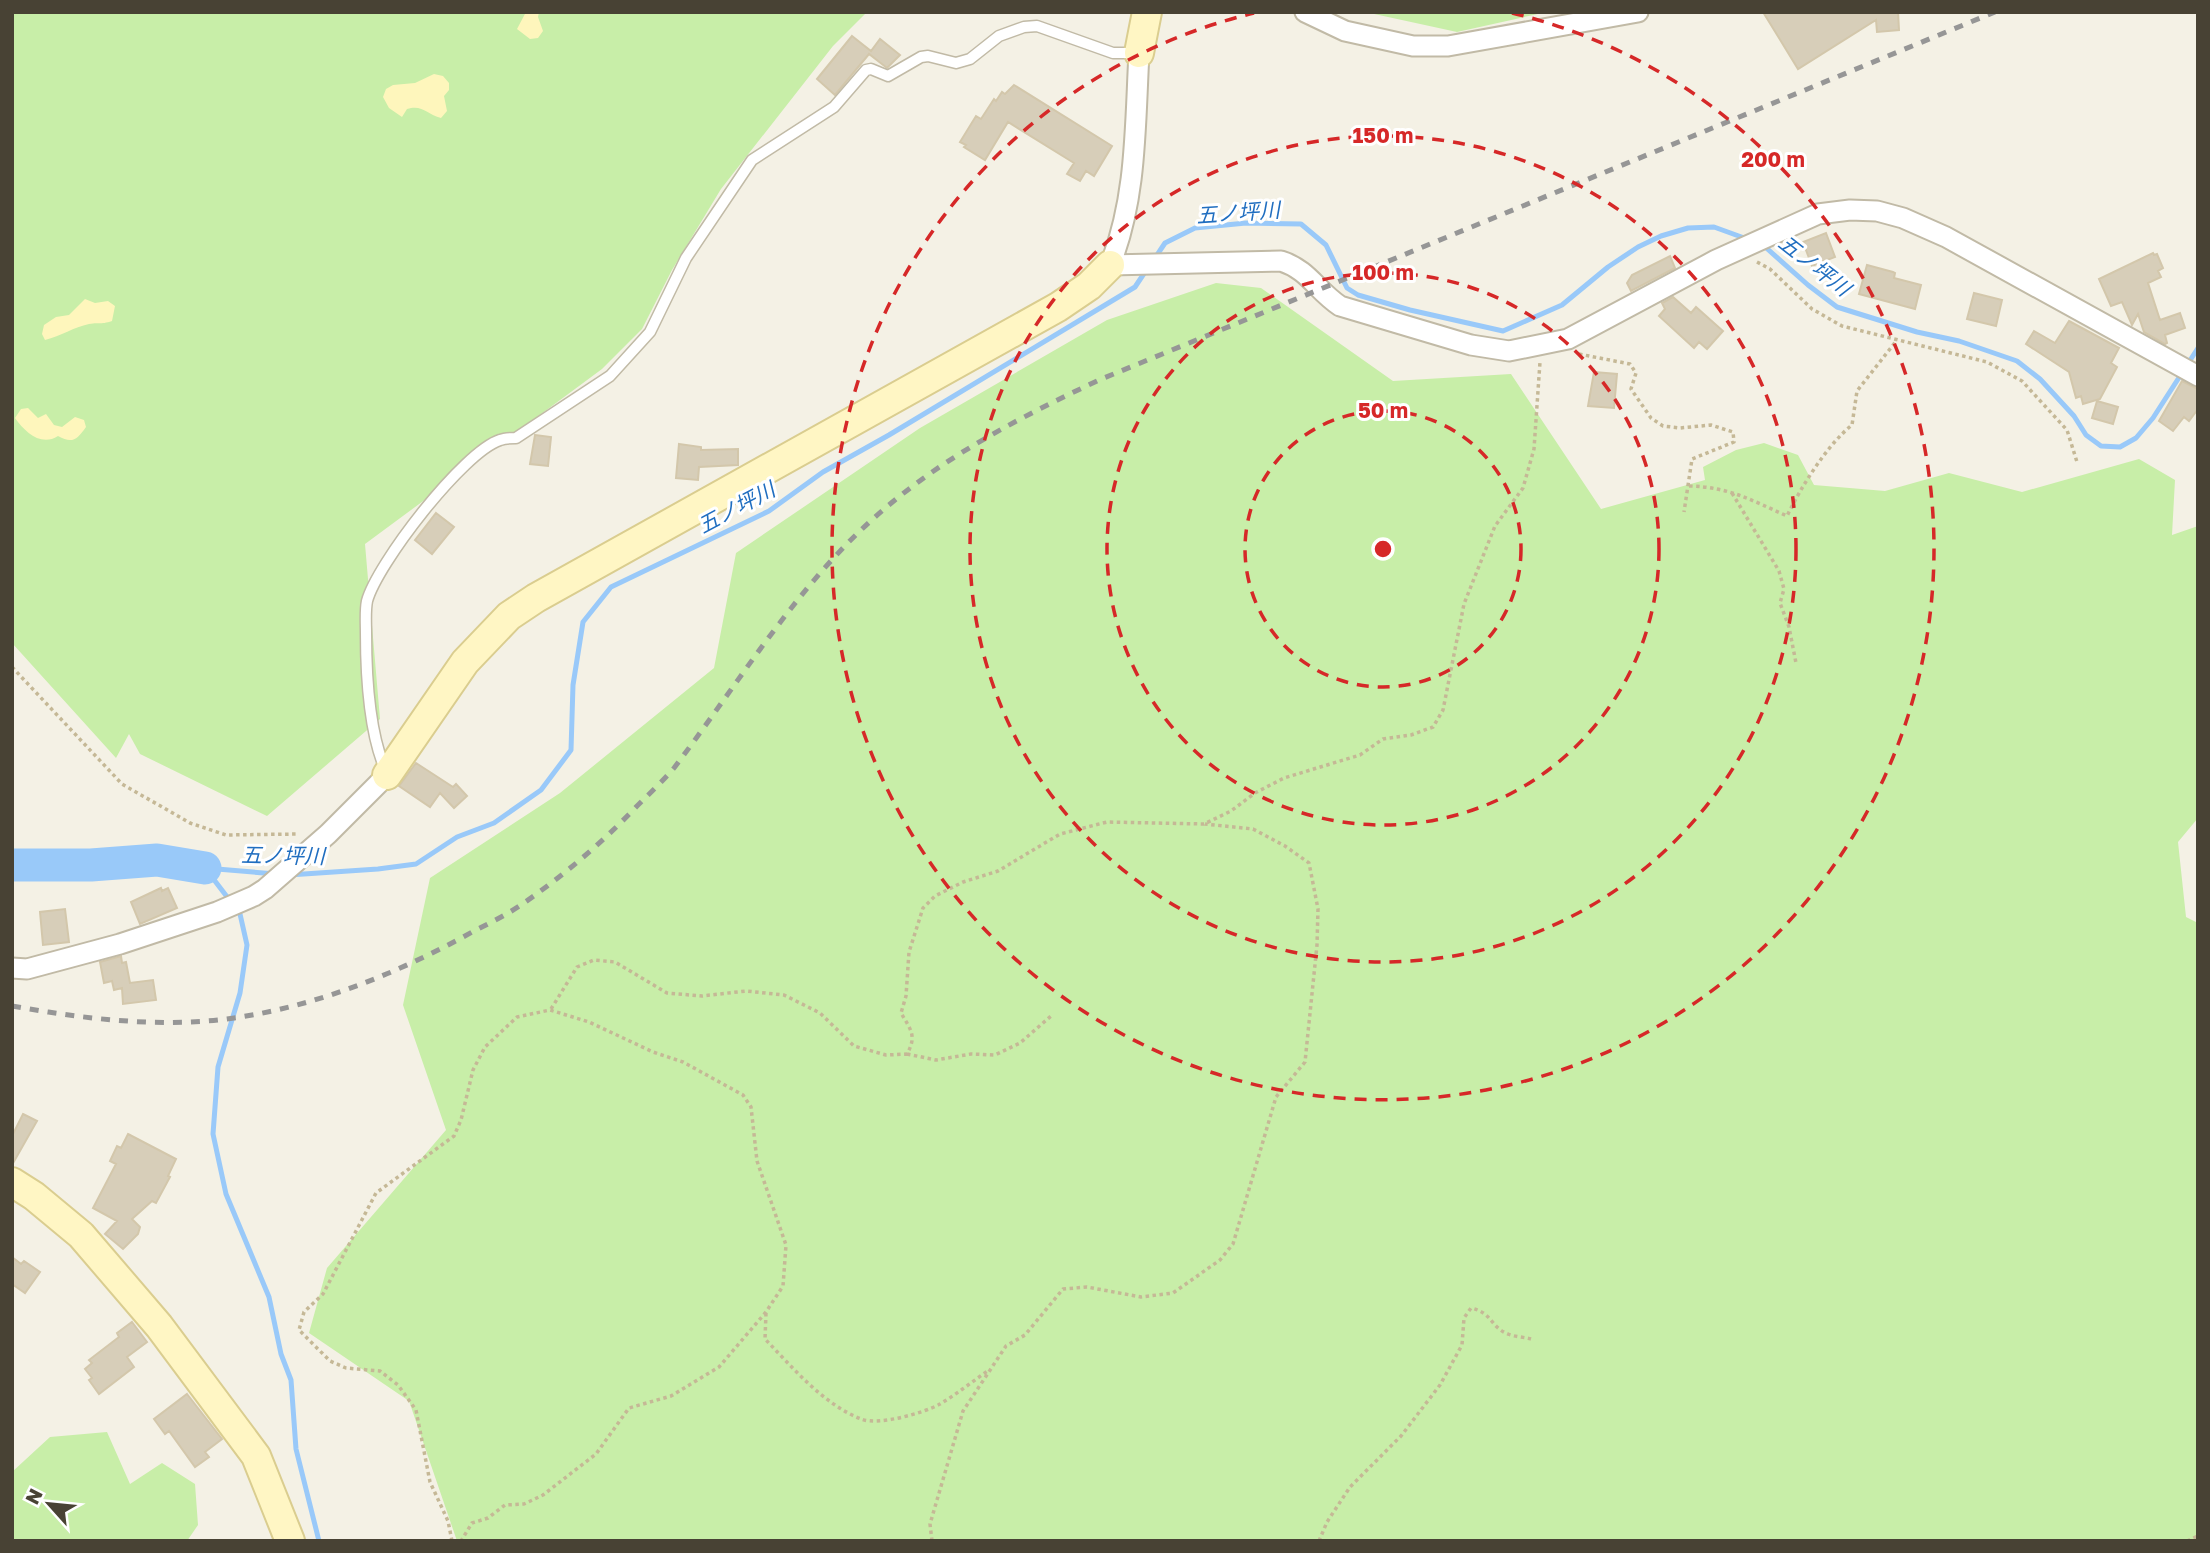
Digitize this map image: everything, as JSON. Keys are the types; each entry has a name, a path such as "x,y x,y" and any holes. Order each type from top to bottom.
{"street":[{"path":"1118,266 1130,197 1139,53 1147,12"},
{"path":"1305,12 1345,31 1413,46 1448,46 1638,12"},
{"path":"12,968 27,969 120,944 217,912 265,889 328,834 387,775 465,662 509,617 536,598 1058,307 1118,266 1281,261 1296,266 1312,280 1323,295 1340,306 1471,345 1509,351 1568,339 1732,253 1818,215 1850,210 1877,211 1903,218 1946,237 2198,376"},
{"path":"12,1182 34,1196 81,1235 159,1326 256,1456 290,1541"}],"lane":[{"path":"387,775 377,750 366,679 367,603 381,569 450,479 473,458 499,440 516,438 610,376 650,332 686,258 752,160 834,107 866,70 871,69 888,76 921,57 928,56 956,63 970,59 1009,31 1037,26 1113,52 1139,53"}],"path":[{"path":"1732,253 1770,269 1812,309 1842,326 1987,362 2022,381 2067,430 2077,463"},
{"path":"1689,486 1713,486 1731,491 1787,516 1797,495 1812,474 1842,433 1852,425 1857,391 1897,340"},
{"path":"1204,824 1231,811 1255,793 1284,778 1360,755 1382,739 1411,735 1433,727 1443,710 1464,604 1495,526 1523,488 1535,449 1541,345"},
{"path":"1575,353 1629,364 1636,373 1631,389 1651,418 1663,426 1680,428 1711,425 1733,432 1734,442 1692,459 1684,512"},
{"path":"1731,491 1779,571 1784,589 1780,603 1789,627 1796,663"},
{"path":"12,667 122,784 190,823 226,835 328,834"},
{"path":"907,1054 913,1043 911,1030 901,1013 906,996 909,952 923,908 935,896 963,882 998,871 1060,834 1107,822 1204,824 1253,829 1284,845 1309,863 1318,909 1305,1062 1276,1097 1233,1244 1220,1260 1172,1293 1141,1297 1087,1287 1063,1289 1025,1335 1006,1346 963,1411 930,1524 932,1541"},
{"path":"550,1010 578,967 594,960 615,962 667,993 702,996 746,991 784,995 820,1013 854,1046 886,1055 907,1054 936,1060 971,1054 995,1055 1020,1043 1051,1016"},
{"path":"452,1541 448,1521 430,1482 416,1410 398,1385 380,1371 346,1368 330,1361 299,1330 304,1312 323,1294 370,1200 392,1180 454,1136 461,1120 472,1070 485,1046 517,1017 550,1010 589,1022 653,1052 682,1062 743,1095 751,1107 757,1161 786,1245 783,1286 766,1312 719,1367 671,1396 629,1408 596,1454 543,1495 524,1504 505,1505 488,1518 472,1523 461,1541"},
{"path":"1319,1541 1327,1522 1350,1487 1401,1436 1440,1385 1462,1345 1464,1318 1471,1308 1483,1310 1496,1326 1507,1334 1531,1339"},
{"path":"766,1312 765,1339 834,1404 864,1420 909,1417 939,1405 991,1368"},
{"path":"2188,1541 2198,1536"}],"green space":[{"path":"12,12 870,12 833,46 721,189 672,270 642,329 602,369 365,544 380,719 267,816 140,754 129,734 116,758 12,643"},
{"path":"1365,12 1547,12 1457,32"},
{"path":"1216,283 1261,288 1393,381 1511,374 1601,509 1705,480 1703,467 1736,450 1764,443 1798,455 1814,485 1885,491 1949,473 2022,492 2139,459 2175,480 2172,535 2198,526 2198,818 2178,842 2186,917 2198,923 2198,1541 457,1541 409,1401 309,1333 327,1268 446,1130 403,1005 430,878 560,793 714,668 736,553 920,428 1107,320"},
{"path":"107,1432 130,1484 162,1463 195,1484 198,1525 187,1541 12,1541 12,1472 50,1437"}],"sand":[{"path":"526,12 539,12 543,31 538,38 530,39 517,29"},
{"path":"434,74 443,76 449,83 449,90 444,96 447,111 441,118 417,108 407,109 402,117 389,108 383,97 386,89 393,85 415,83"},
{"path":"85,299 95,303 108,301 115,306 112,321 83,325 45,340 42,334 44,325 56,317 69,315"},
{"path":"28,408 38,418 46,414 54,425 62,427 75,417 84,420 86,427 74,439 67,440 58,436 40,439 29,433 15,418 21,409"}],"building":[{"path":"1763,12 1898,12 1899,30 1877,32 1876,20 1798,69"},
{"path":"852,36 871,51 880,39 900,55 887,68 869,54 835,95 817,79"},
{"path":"1014,85 1112,146 1094,176 1086,171 1080,181 1067,174 1074,163 1008,122 985,160 964,147 966,145 960,142 976,116 981,119 994,99 996,101 1002,92 1005,94"},
{"path":"1826,233 1835,257 1812,266 1803,242"},
{"path":"2153,253 2157,254 2163,268 2158,271 2161,277 2148,283 2160,320 2180,313 2185,328 2165,335 2165,344 2144,332 2138,314 2132,325 2122,302 2111,306 2099,279"},
{"path":"1670,256 1675,268 1631,291 1627,283 1632,275"},
{"path":"1867,265 1893,272 1894,278 1921,285 1915,309 1859,294"},
{"path":"1974,293 2002,300 1996,326 1967,319"},
{"path":"1673,297 1691,313 1696,307 1723,331 1707,349 1699,342 1694,348 1659,316 1665,309 1662,303"},
{"path":"2069,321 2119,348 2111,363 2117,367 2100,399 2083,404 2081,396 2076,398 2069,372 2026,344 2034,331 2055,343"},
{"path":"1594,372 1617,374 1614,408 1588,406"},
{"path":"2182,381 2198,389 2198,409 2189,421 2184,417 2173,431 2159,421"},
{"path":"2097,401 2118,407 2113,424 2092,418"},
{"path":"535,435 551,437 548,466 530,464"},
{"path":"679,444 701,447 701,450 738,449 738,465 699,467 698,480 676,478"},
{"path":"436,513 454,527 432,554 415,540"},
{"path":"416,763 453,787 456,784 467,796 454,808 440,793 430,807 399,786"},
{"path":"161,888 162,891 168,888 177,908 140,924 131,902"},
{"path":"65,909 69,942 43,945 40,912"},
{"path":"121,956 122,963 126,962 130,983 153,980 156,1000 123,1004 122,988 114,990 112,981 104,983 100,962"},
{"path":"23,1114 37,1121 12,1165 12,1136"},
{"path":"128,1134 176,1159 156,1203 152,1201 132,1219 140,1227 138,1234 123,1249 105,1234 117,1221 93,1208 116,1164 110,1161 117,1146 121,1148"},
{"path":"12,1257 21,1264 24,1261 40,1272 25,1293 12,1284"},
{"path":"132,1322 147,1342 127,1357 134,1367 99,1394 85,1369 92,1363 89,1360 119,1337 117,1333"},
{"path":"187,1394 222,1439 205,1452 209,1457 195,1467 169,1431 165,1434 154,1419"}],"waterway":[{"name":"五ノ坪川","path":"1155,258 1165,243 1195,228 1246,223 1301,224 1326,245 1347,288 1358,295 1503,331 1562,305 1608,267 1638,247 1661,236 1688,228 1714,227 1747,239"},
{"name":"五ノ坪川","path":"1763,245 1837,307 1917,332 1959,341 2017,361 2040,379 2074,416 2086,435 2101,446 2120,447 2136,438 2153,418 2198,348"},
{"name":"五ノ坪川","path":"289,875 416,864 457,837 494,823 541,790 571,750 573,685 583,622 611,587 769,511 823,472 1135,287 1147,269"},
{"path":"12,865 91,865 157,860 205,868"},
{"name":"五ノ坪川","path":"205,868 276,874"},
{"path":"205,868 231,902"},
{"path":"237,909 247,945 240,993 218,1067 213,1134 226,1194 269,1297 281,1354 291,1380 296,1449 319,1541"}],"railway":[{"path":"12,1006 115,1020 218,1020 318,999 382,976 444,947 521,905 567,871 610,833 674,768 772,633 824,568 883,510 933,471 960,454 1014,422 1099,380 1995,12"}]}
